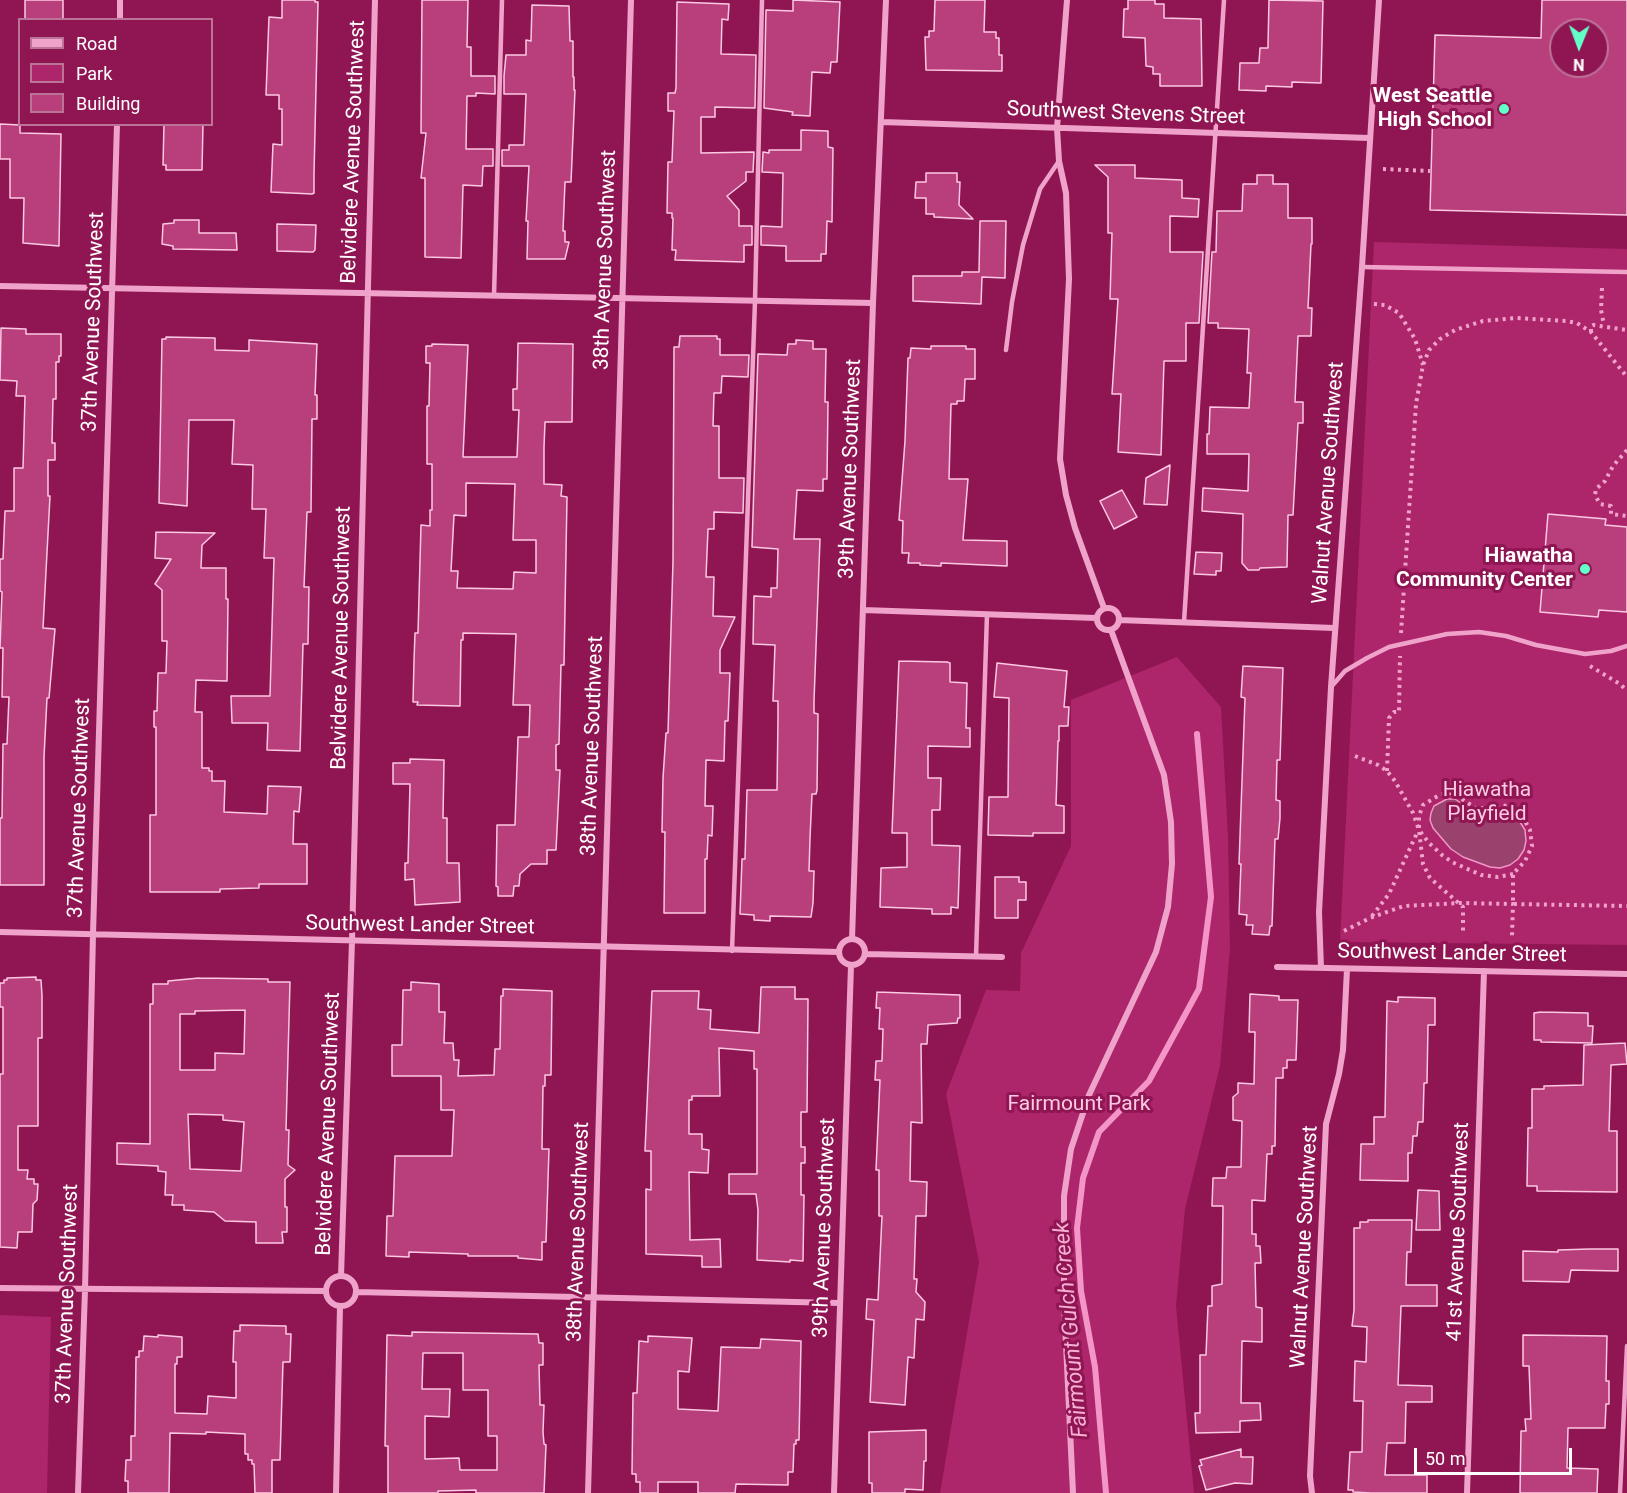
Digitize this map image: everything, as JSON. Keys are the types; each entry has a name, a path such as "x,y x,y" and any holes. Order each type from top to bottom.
{"street":[{"path":"120,0 120,18"},
{"name":"Belvidere Avenue Southwest","path":"341,1276 352,941 375,0"},
{"name":"38th Avenue Southwest","path":"588,1493 631,0"},
{"name":"39th Avenue Southwest","path":"852,939 873,303 886,0"},
{"path":"1067,0 1057,128 1059,161 1066,193 1069,279 1060,459 1075,528 1104,608"},
{"name":"Walnut Avenue Southwest","path":"1321,968 1319,912 1334,628 1362,267 1379,0"},
{"name":"Southwest Stevens Street","path":"882,122 1369,138"},
{"name":"37th Avenue Southwest","path":"78,1493 117,126"},
{"path":"0,286 873,303"},
{"path":"1104,608 1116,611 1119,620 1116,627 1111,630 1101,629 1096,618 1099,611 1104,608"},
{"path":"863,610 1096,618"},
{"path":"1119,620 1334,628"},
{"path":"1072,1493 1064,1301 1064,1196 1071,1149 1089,1095 1156,952 1168,907 1172,864 1171,822 1164,775 1111,630"},
{"name":"Southwest Lander Street","path":"0,932 839,952"},
{"path":"852,939 863,944 865,954 860,962 851,965 843,962 839,952 841,945 852,939"},
{"path":"865,954 1002,957"},
{"name":"39th Avenue Southwest","path":"834,1493 851,965"},
{"name":"Southwest Lander Street","path":"1276,968 1627,974"},
{"name":"Walnut Avenue Southwest","path":"1312,1493 1310,1464 1326,1125 1340,1074 1347,969"},
{"name":"41st Avenue Southwest","path":"1467,1493 1484,971"},
{"path":"341,1276 352,1281 356,1292 351,1303 340,1306 330,1301 326,1291 331,1280 341,1276"},
{"path":"0,1288 326,1291"},
{"path":"356,1292 839,1303"},
{"path":"336,1493 340,1306"}],"lane":[{"path":"494,296 502,0"},
{"path":"732,951 755,301 762,0"},
{"path":"1184,622 1224,0"},
{"path":"1006,350 1023,245 1040,189 1059,161"},
{"path":"1362,267 1627,272"},
{"path":"976,957 987,614"},
{"path":"1331,687 1345,671 1400,643 1447,634 1479,632 1506,636 1576,653 1611,651 1627,646"},
{"path":"1620,1493 1627,1346"}],"path":[{"path":"1383,169 1430,171"},
{"path":"1602,288 1601,310 1604,325"},
{"path":"1374,304 1385,305 1399,313 1415,339 1423,365"},
{"path":"1387,771 1389,718 1394,712 1399,712 1400,643 1416,404 1423,365 1430,350 1440,339 1467,325 1483,321 1516,318 1566,321 1577,323 1591,332 1627,377"},
{"path":"1591,332 1593,325 1627,330"},
{"path":"1627,450 1613,466 1605,481 1596,489 1595,495 1600,504 1611,506 1611,514 1627,516"},
{"path":"1355,756 1387,771 1413,813 1419,830 1442,855 1466,869 1490,876 1513,874"},
{"path":"1463,935 1461,903 1430,878 1423,864 1419,816 1424,805 1441,794 1453,793 1477,808 1501,805 1512,807 1526,820 1532,838 1529,853 1513,874 1512,936"},
{"path":"1370,918 1389,894 1419,830"},
{"path":"1344,932 1370,918 1404,906 1461,903 1627,906"}],"green space":[{"name":"Hiawatha Playfield","path":"1374,242 1627,249 1627,945 1340,942"},
{"name":"Fairmount Park","path":"1177,657 1221,707 1228,836 1230,948 1220,1066 1185,1209 1176,1306 1194,1493 940,1493 979,1262 946,1094 986,990 1020,991 1021,953 1071,846 1071,700"},
{"path":"0,1315 51,1317 47,1493 0,1493"}],"shaded area":[{"path":"1447,799 1455,799 1480,814 1503,811 1513,815 1525,830 1524,850 1518,859 1500,868 1490,867 1463,857 1451,849 1433,828 1430,820 1434,806"}],"building":[{"path":"25,0 63,0 63,18 25,18"},
{"path":"282,0 315,0 318,2 314,193 312,194 271,192 273,144 282,145 282,109 279,109 279,95 266,95 269,17 282,18"},
{"path":"422,0 468,0 467,47 471,47 471,76 495,76 495,94 476,93 476,96 467,96 466,149 493,149 493,166 483,166 482,186 463,185 461,258 425,257 425,178 421,178 426,133 421,133"},
{"path":"793,0 840,2 837,62 831,62 830,73 812,72 810,116 792,115 793,112 764,108 766,10 793,11"},
{"path":"935,0 985,0 984,32 996,32 996,38 999,38 1002,71 926,70 925,37 929,37 929,31 934,31"},
{"path":"1128,0 1155,0 1155,4 1164,4 1164,18 1201,19 1202,86 1160,86 1160,74 1153,74 1153,67 1146,66 1145,38 1123,37 1124,9 1128,9"},
{"path":"1269,0 1323,1 1321,83 1292,82 1292,87 1266,86 1266,91 1239,90 1240,63 1259,63 1260,48 1268,48"},
{"path":"1542,0 1627,0 1627,215 1430,210 1435,35 1541,38"},
{"path":"677,2 729,4 728,20 722,19 721,54 756,55 755,108 715,107 715,117 701,117 701,153 754,152 753,172 746,172 746,181 727,196 739,210 739,226 752,226 752,245 744,245 744,262 675,260 676,250 672,250 673,218 672,213 667,213 668,162 672,162 674,111 668,111 668,93 675,93 676,88"},
{"path":"532,5 569,6 575,90 571,182 565,182 563,231 565,231 565,242 569,242 565,259 527,259 528,221 526,221 529,166 502,166 502,150 509,150 509,145 524,145 526,94 504,94 504,76 506,55 526,55 526,40 531,41"},
{"path":"0,124 18,125 20,133 61,134 59,246 23,243 24,198 10,198 10,159 0,159"},
{"path":"164,126 203,126 202,170 166,170 166,165 163,165"},
{"path":"801,130 828,131 828,147 833,148 832,222 827,221 826,254 821,254 821,261 786,261 786,246 761,245 761,226 782,227 783,173 762,172 763,152 801,150"},
{"path":"1095,165 1135,165 1135,178 1182,180 1182,198 1199,199 1198,217 1170,216 1170,252 1203,252 1199,323 1186,323 1186,361 1164,361 1161,455 1118,452 1121,394 1112,394 1118,299 1110,299 1112,233 1108,233 1108,177"},
{"path":"926,173 957,173 957,182 960,182 959,205 973,219 934,217 934,214 926,214 926,198 915,198 916,182 926,182"},
{"path":"1257,175 1273,175 1273,184 1288,184 1288,218 1312,218 1308,308 1312,308 1311,336 1298,336 1295,402 1303,402 1303,423 1298,423 1293,515 1288,515 1287,567 1248,570 1242,563 1243,514 1202,511 1203,488 1248,491 1249,454 1207,454 1207,434 1209,434 1210,407 1249,408 1251,373 1247,373 1249,329 1218,328 1218,323 1208,323 1212,252 1216,252 1217,211 1242,211 1243,184 1257,184"},
{"path":"174,220 199,220 199,233 236,233 237,250 173,249 173,246 162,244 163,224 174,223"},
{"path":"980,221 1006,221 1005,278 982,277 981,304 913,301 913,276 962,276 962,272 979,272"},
{"path":"277,224 316,225 315,250 313,252 277,251"},
{"path":"1,328 26,329 26,334 61,334 61,356 59,356 59,362 56,362 56,399 53,399 52,443 55,443 55,460 48,460 48,496 50,496 43,628 55,629 49,698 47,698 44,757 44,885 0,885 3,744 7,744 9,697 2,697 0,559 3,559 5,511 14,511 14,468 23,468 25,396 16,396 17,381 0,380"},
{"path":"680,336 717,336 717,339 720,339 720,355 749,355 748,377 722,376 721,393 714,393 713,426 719,426 719,478 744,478 743,513 714,512 714,529 708,529 706,577 714,577 713,616 735,617 720,650 720,673 730,673 724,761 706,760 705,806 713,806 712,836 708,835 707,859 705,859 705,913 664,913 665,832 662,832 663,778 666,733 668,733 673,561 674,347 679,347"},
{"path":"166,337 215,338 215,350 249,351 249,340 317,344 315,395 317,395 317,419 312,419 311,512 307,512 304,587 309,587 308,644 303,644 300,751 267,750 268,723 232,723 231,696 270,696 274,558 264,558 266,509 252,509 253,465 232,464 234,420 189,420 187,506 159,503 162,339"},
{"path":"796,340 813,341 813,349 826,349 825,402 828,402 827,479 823,479 823,491 797,490 794,539 820,539 814,701 814,713 818,714 817,790 816,794 812,794 809,871 814,871 813,903 811,917 770,916 770,921 754,920 754,915 740,914 742,859 745,859 747,790 777,790 778,701 773,701 775,645 753,644 754,596 771,597 771,588 777,588 778,549 752,547 758,354 787,355 788,344 796,344"},
{"path":"518,343 573,344 572,422 545,422 544,447 544,484 562,485 561,496 567,497 564,665 561,665 559,744 556,745 556,770 560,770 556,850 547,850 547,864 531,864 520,874 519,886 514,886 513,896 498,896 496,886 497,825 515,825 518,737 529,737 530,705 513,705 516,634 463,633 460,706 417,705 418,702 413,702 415,633 418,633 421,525 430,526 430,510 432,510 432,464 427,464 430,363 426,363 426,346 432,346 432,344 468,345 463,457 517,457 519,410 513,410 513,389 517,389","holes":["466,483 515,484 513,540 536,540 536,573 514,572 513,589 457,588 458,571 451,571 454,515 466,516"]},
{"path":"931,346 966,346 966,349 975,349 975,379 965,379 964,401 951,404 949,479 968,479 963,540 1007,541 1007,566 941,563 941,566 920,565 920,563 908,563 909,553 902,553 903,521 899,520 908,358 910,358 911,348 931,349"},
{"path":"1170,465 1167,505 1144,504 1146,478"},
{"path":"1122,490 1137,517 1114,529 1100,501"},
{"name":"Hiawatha Community Center","path":"1548,514 1606,519 1605,525 1627,527 1627,612 1599,610 1598,617 1540,612"},
{"path":"156,532 215,533 202,545 201,568 226,568 227,681 196,680 195,712 202,712 202,768 209,768 209,771 212,771 212,781 225,781 224,812 267,814 268,786 301,787 299,812 294,811 293,844 307,844 307,884 259,884 259,888 220,889 220,892 150,892 150,815 156,815 154,711 157,711 158,673 166,673 167,641 162,641 162,590 155,584 171,559 155,558"},
{"path":"1196,552 1222,553 1221,571 1216,571 1216,575 1194,574"},
{"path":"899,661 947,662 950,663 950,682 967,683 966,728 970,728 970,747 928,746 928,778 941,778 940,810 932,810 932,845 960,846 958,908 951,907 951,914 932,914 932,909 880,907 881,868 907,867 907,833 892,833"},
{"path":"997,663 1067,671 1064,707 1069,707 1068,726 1059,726 1056,805 1064,806 1064,833 1033,833 1033,836 988,835 989,797 1008,797 1009,698 994,697"},
{"path":"1243,666 1283,668 1280,760 1277,760 1276,800 1280,801 1280,818 1278,839 1275,839 1272,926 1270,926 1269,935 1252,934 1253,925 1246,925 1247,915 1239,914 1245,698 1241,697"},
{"path":"410,759 444,760 443,818 447,818 447,863 459,863 460,902 415,905 414,879 405,880 405,863 408,863 410,784 393,784 393,763 410,763"},
{"path":"995,877 1019,877 1019,882 1026,882 1026,900 1018,900 1018,918 995,918"},
{"path":"36,977 36,980 41,980 42,996 42,1038 38,1038 38,1126 18,1126 18,1170 28,1170 27,1179 34,1179 34,1184 38,1184 37,1200 33,1204 32,1232 18,1232 17,1248 0,1247 0,1074 3,1074 3,1007 0,1007 0,983 4,983 7,978"},
{"path":"199,978 268,979 268,982 290,982 286,1130 289,1130 288,1165 295,1170 285,1179 287,1232 282,1232 283,1243 256,1243 256,1222 225,1221 214,1212 184,1210 184,1205 172,1205 173,1195 165,1195 166,1172 158,1171 158,1166 117,1164 117,1143 150,1144 150,1004 153,1004 153,984 168,984 168,981","holes":["245,1010 244,1054 215,1053 215,1070 180,1070 180,1014 195,1014 195,1011","188,1114 223,1115 223,1120 244,1122 241,1171 190,1169"]},
{"path":"411,982 439,984 439,1012 445,1012 444,1043 453,1043 454,1060 459,1060 458,1076 494,1075 495,1049 500,1049 503,989 552,991 551,1075 545,1075 545,1086 543,1086 542,1149 549,1149 546,1242 542,1242 542,1260 518,1258 518,1256 468,1256 468,1254 409,1252 409,1257 386,1256 387,1216 393,1216 395,1156 452,1156 454,1110 441,1110 441,1076 392,1076 392,1045 402,1045 403,990 411,990"},
{"path":"761,987 795,987 795,999 808,999 807,1112 801,1112 801,1147 805,1147 805,1163 801,1163 801,1195 804,1195 803,1261 757,1260 756,1194 729,1194 729,1174 757,1174 757,1069 754,1069 754,1051 719,1048 720,1096 692,1096 692,1100 689,1100 689,1134 702,1134 702,1149 709,1150 708,1173 689,1172 690,1240 720,1239 721,1267 702,1267 702,1256 646,1254 646,1189 651,1190 651,1151 645,1151 652,991 699,991 698,1009 711,1010 710,1029 759,1033"},
{"path":"877,992 960,995 960,1018 957,1023 928,1025 927,1044 921,1044 922,1123 911,1122 910,1181 927,1182 926,1216 916,1216 914,1279 917,1279 916,1292 925,1302 924,1320 916,1319 914,1358 908,1357 905,1405 870,1402 874,1320 866,1319 867,1299 878,1300 882,1216 879,1216 879,1170 876,1170 880,1080 875,1080 876,1061 882,1061 883,1029 879,1029 880,1008 876,1008"},
{"path":"1250,994 1279,996 1279,1000 1298,1000 1296,1060 1287,1060 1287,1068 1283,1068 1283,1078 1276,1078 1275,1146 1272,1146 1272,1154 1267,1154 1265,1201 1252,1200 1252,1234 1256,1234 1256,1246 1260,1246 1261,1263 1255,1263 1256,1307 1262,1308 1262,1342 1242,1341 1241,1403 1260,1403 1261,1420 1240,1421 1240,1432 1196,1433 1195,1413 1200,1413 1200,1355 1206,1355 1208,1306 1212,1306 1212,1286 1222,1284 1223,1206 1212,1206 1213,1178 1226,1178 1227,1167 1241,1167 1242,1121 1233,1120 1233,1097 1238,1093 1238,1083 1254,1084 1255,1032 1249,1032"},
{"path":"1398,997 1435,998 1435,1025 1428,1025 1427,1083 1424,1083 1423,1122 1418,1122 1417,1136 1413,1136 1412,1153 1408,1153 1408,1181 1360,1180 1361,1144 1374,1144 1374,1117 1385,1117 1387,1001 1398,1002"},
{"path":"1534,1013 1588,1013 1588,1026 1593,1026 1592,1043 1534,1040"},
{"path":"1625,1043 1627,1064 1611,1065 1609,1131 1617,1131 1617,1192 1537,1191 1537,1186 1527,1186 1528,1128 1532,1128 1532,1089 1544,1089 1544,1086 1583,1085 1584,1045"},
{"path":"1418,1190 1439,1191 1440,1230 1416,1230"},
{"path":"1368,1220 1412,1220 1411,1252 1407,1252 1406,1285 1437,1285 1437,1306 1401,1306 1398,1385 1432,1386 1432,1402 1406,1402 1405,1443 1387,1443 1385,1475 1427,1475 1427,1493 1371,1493 1348,1490 1350,1452 1362,1452 1363,1401 1354,1401 1355,1361 1366,1362 1367,1327 1352,1326 1354,1228 1360,1228 1360,1222 1368,1222"},
{"path":"1618,1249 1618,1271 1571,1270 1569,1282 1523,1281 1523,1251 1558,1252 1558,1250"},
{"path":"240,1325 286,1326 286,1334 291,1334 290,1362 283,1362 280,1460 272,1460 272,1493 255,1493 254,1464 252,1460 248,1460 248,1454 245,1454 245,1434 206,1432 206,1434 170,1433 169,1493 128,1493 128,1481 125,1481 126,1460 131,1460 131,1436 135,1436 136,1357 139,1357 139,1351 143,1351 144,1336 182,1337 182,1357 177,1357 177,1364 175,1364 175,1413 207,1414 208,1396 236,1398 236,1362 233,1362 234,1331 240,1331"},
{"path":"412,1332 538,1334 539,1343 543,1343 543,1365 539,1365 540,1405 544,1405 543,1432 546,1445 544,1493 476,1493 476,1490 388,1493 388,1446 385,1446 387,1335 412,1336","holes":["423,1353 463,1353 463,1390 488,1390 488,1436 497,1436 497,1470 460,1470 459,1458 425,1459 425,1416 449,1417 450,1389 422,1389"]},
{"path":"1523,1335 1607,1336 1606,1381 1609,1381 1609,1404 1606,1404 1605,1428 1568,1428 1567,1468 1598,1469 1597,1493 1520,1493 1521,1431 1526,1431 1525,1419 1531,1419 1529,1366 1523,1366"},
{"path":"648,1336 692,1338 689,1372 678,1371 678,1409 718,1411 721,1347 760,1348 761,1339 801,1341 799,1440 796,1440 794,1444 793,1472 788,1472 788,1485 736,1484 735,1493 698,1493 698,1482 658,1482 658,1493 640,1493 640,1482 636,1482 636,1474 632,1474 633,1393 637,1393 639,1341 648,1342"},
{"path":"926,1430 923,1490 905,1489 905,1493 872,1493 872,1483 869,1483 869,1432"},
{"path":"1241,1449 1241,1457 1253,1457 1252,1484 1235,1483 1206,1490 1199,1466 1202,1465 1200,1460"}],"waterway":[{"name":"Fairmount Gulch Creek","path":"1106,1493 1095,1367 1081,1291 1077,1228 1083,1178 1099,1132 1149,1081 1199,989 1211,897 1197,734"}],"place":[{"name":"West Seattle High School","path":"1504,109"},
{"name":"Hiawatha Community Center","path":"1585,569"}]}
